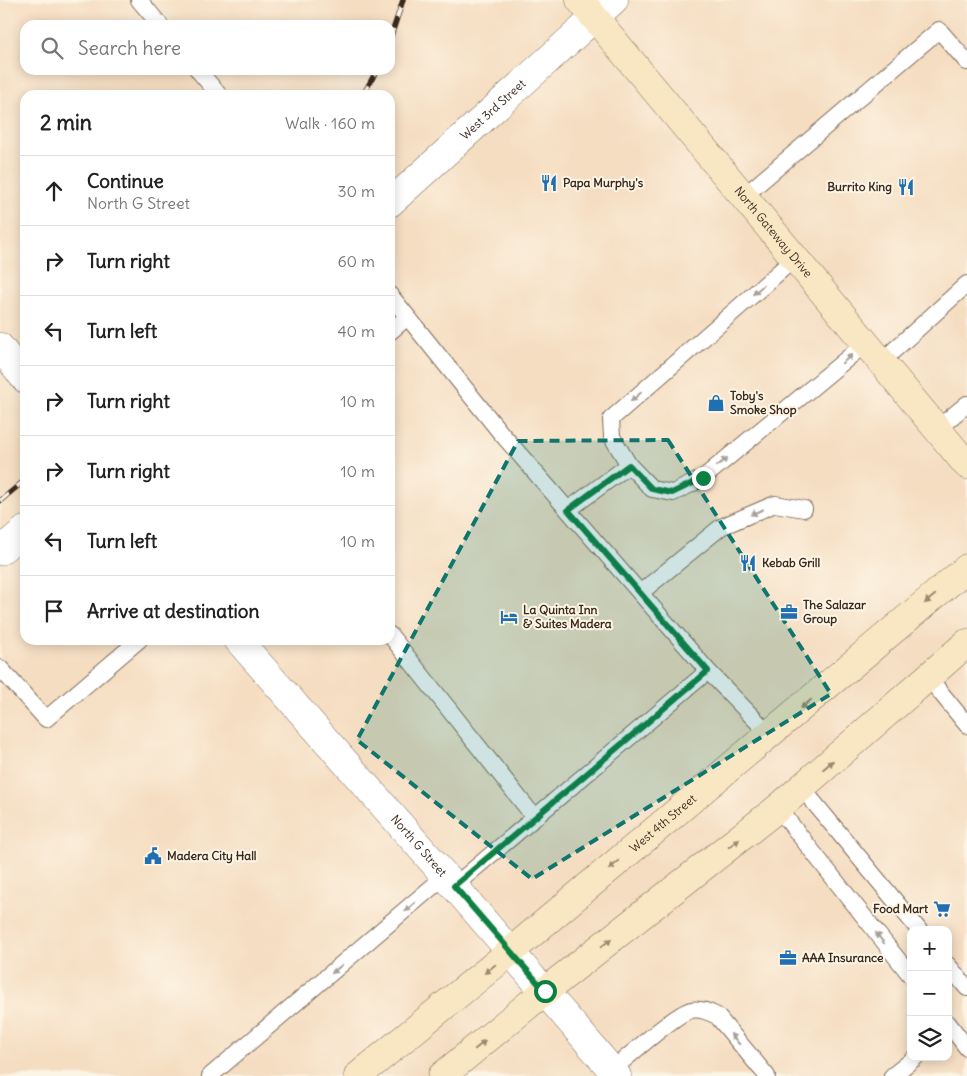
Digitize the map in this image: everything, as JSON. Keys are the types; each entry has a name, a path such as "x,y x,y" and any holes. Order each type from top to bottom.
{"main road":[{"name":"North Gateway Drive","path":"596,5 744,196 967,465"},
{"name":"West 4th Street","path":"358,1076 510,952 967,568"},
{"path":"442,1076 545,991 778,808 967,643"}],"street":[{"name":"West 3rd Street","path":"395,198 596,5"},
{"path":"0,347 20,372"},
{"path":"0,551 20,534"},
{"name":"North G Street","path":"242,645 450,881 615,1073"}],"lane":[{"path":"139,0 156,20"},
{"path":"744,196 940,30 967,62"},
{"path":"202,75 215,90"},
{"path":"795,258 610,419 612,437 629,465 652,489 672,493 703,478 967,284"},
{"path":"395,301 500,432 708,671 770,735"},
{"path":"395,328 408,317"},
{"path":"937,429 967,404"},
{"path":"568,510 629,465"},
{"path":"640,593 721,527 774,504 804,509"},
{"path":"395,641 535,818"},
{"path":"0,668 46,719 133,645"},
{"path":"210,1076 450,881 535,818 708,671"},
{"path":"928,677 967,724"},
{"path":"802,788 916,926"},
{"path":"778,808 907,971"},
{"path":"952,970 967,988"},
{"path":"615,1073 672,1020 690,1010 706,1010 717,1016 767,1076"},
{"path":"952,1028 967,1048"},
{"path":"892,1076 911,1061"}],"highlighted area":[{"path":"668,440 831,694 532,879 357,740 518,441"}],"railway":[{"path":"395,24 403,0"},
{"path":"366,90 374,75"},
{"path":"0,501 20,484"}],"place":[{"name":"Papa Murphy's","path":"549,183"},
{"name":"Burrito King","path":"906,187"},
{"name":"Toby's Smoke Shop","path":"716,403"},
{"name":"Kebab Grill","path":"748,563"},
{"name":"The Salazar Group","path":"789,612"},
{"name":"La Quinta Inn & Suites Madera","path":"509,617"},
{"name":"Madera City Hall","path":"153,856"},
{"name":"Food Mart","path":"942,909"},
{"name":"AAA Insurance","path":"788,958"}],"route":[{"path":"545,991 454,886 708,671 568,510 629,465 652,489 672,493 703,478"}]}
